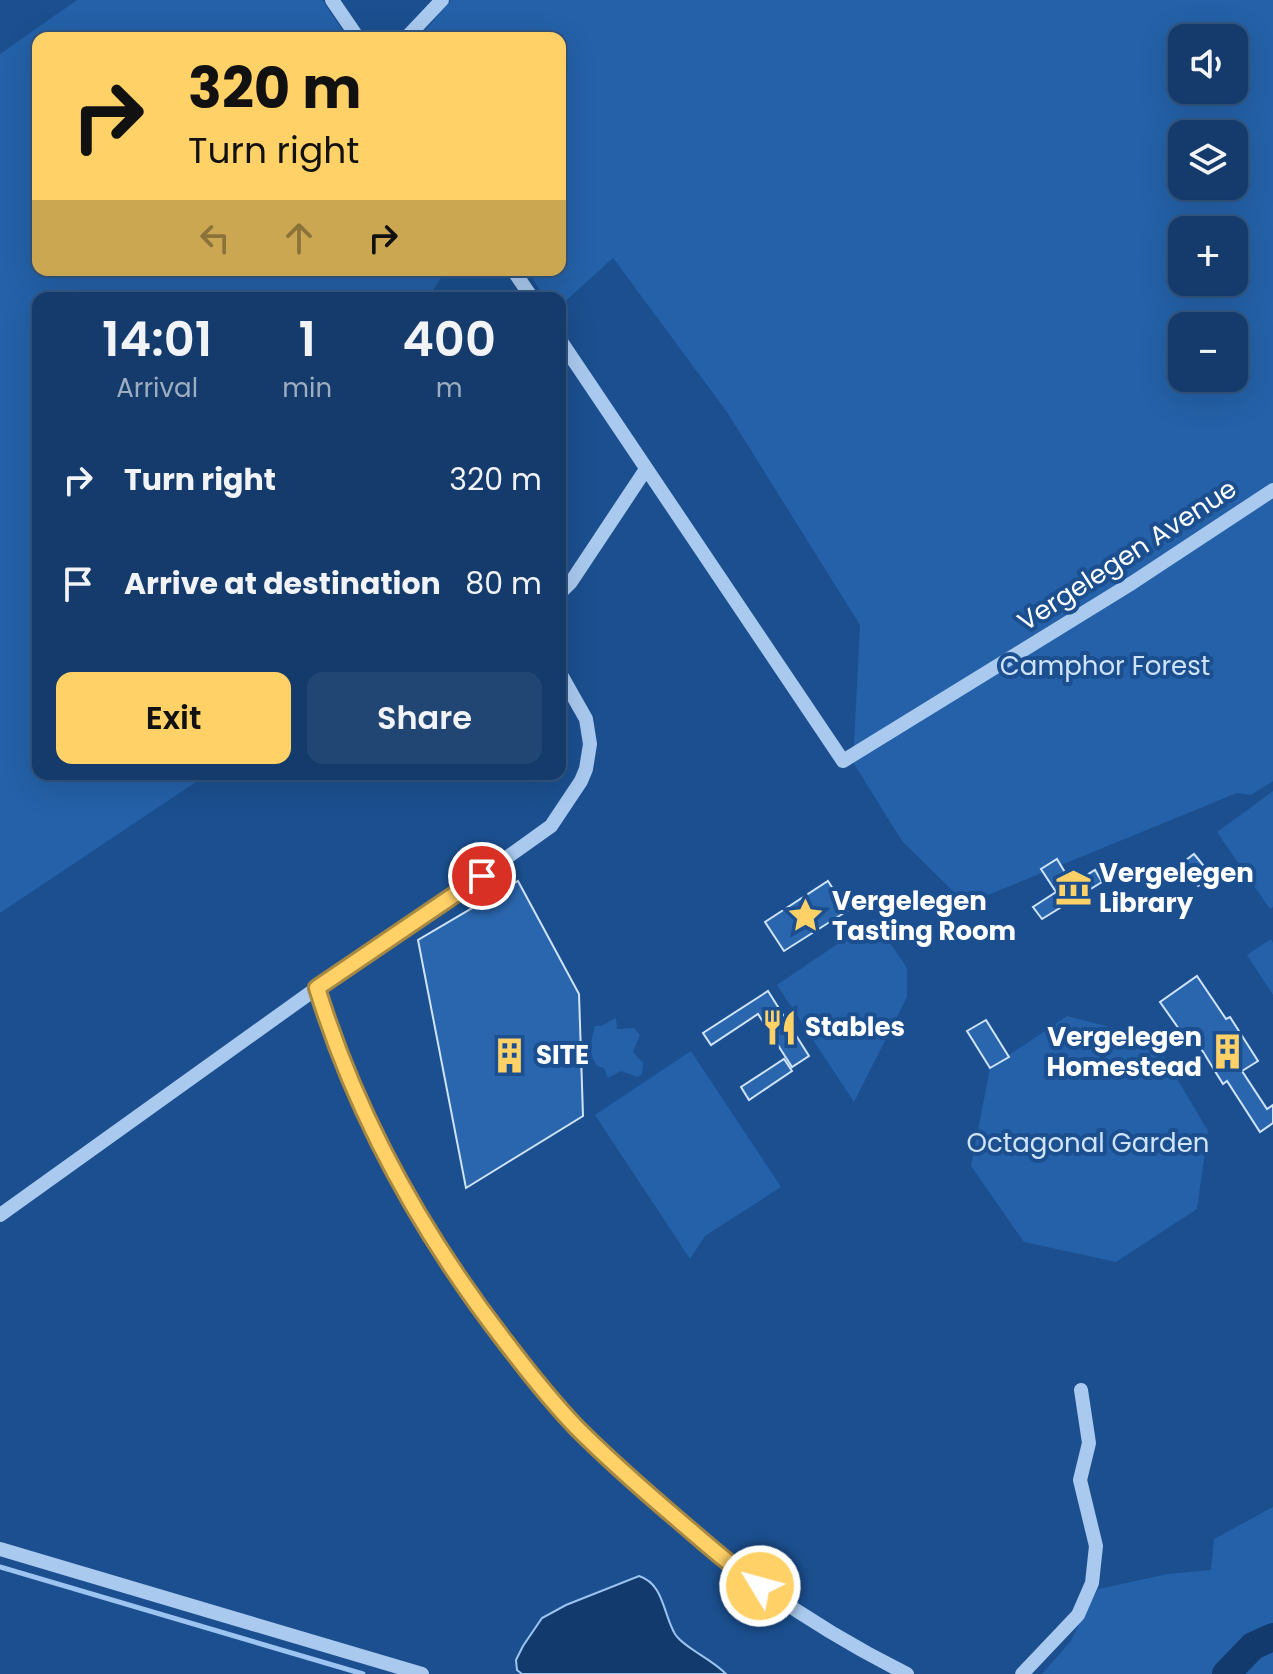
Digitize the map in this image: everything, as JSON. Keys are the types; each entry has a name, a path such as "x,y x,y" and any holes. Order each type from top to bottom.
{"street":[{"path":"332,0 354,32"},
{"path":"412,32 442,0"},
{"path":"566,349 646,469 566,587"},
{"name":"Vergelegen Avenue","path":"646,469 843,761 1132,583 1273,490"},
{"path":"0,1215 317,988 551,826 581,781 590,744 586,719 566,684"},
{"path":"317,988 330,1032 369,1124 407,1196 489,1320 535,1380 576,1427 741,1574 798,1612 907,1674"},
{"path":"1022,1674 1078,1615 1092,1583 1096,1546 1080,1480 1089,1443 1081,1390"},
{"path":"0,1549 422,1674"}],"green space":[{"path":"77,0 322,0 344,32 32,32 32,276 442,276 432,292 32,292 32,780 199,780 0,913 0,54"},
{"name":"Camphor Forest","path":"451,0 1273,0 1273,781 1251,795 1237,793 966,904 902,841 853,762 860,625 727,412 613,258 566,301 566,292 541,292 531,276 566,276 566,32 424,32"},
{"path":"1273,791 1273,907 1270,909 1217,832"},
{"path":"874,919 907,968 907,997 854,1102 777,985"},
{"path":"1271,939 1273,943 1273,995 1247,955"},
{"name":"Octagonal Garden","path":"1067,1016 1153,1038 1208,1131 1197,1209 1116,1262 1024,1242 971,1166 990,1068"},
{"path":"616,1018 617,1029 634,1028 640,1035 633,1052 643,1063 642,1074 638,1077 621,1071 608,1078 604,1068 597,1066 592,1055 595,1026"},
{"path":"691,1051 781,1187 705,1236 690,1259 595,1115"},
{"path":"1273,1507 1273,1674 1042,1674 1070,1642 1098,1589 1168,1574 1211,1570 1214,1539"}],"shaded area":[{"path":"639,1576 658,1593 679,1639 726,1674 522,1674 517,1670 516,1660 542,1618"}],"building":[{"path":"1194,854 1212,876 1198,886 1181,864"},
{"name":"Vergelegen Library","path":"1057,859 1072,884 1095,870 1102,882 1042,919 1033,907 1056,892 1041,869"},
{"name":"SITE","path":"518,881 579,994 583,1116 466,1188 418,940"},
{"path":"828,881 847,911 784,951 765,922"},
{"path":"1197,976 1226,1019 1230,1017 1258,1061 1242,1071 1267,1109 1273,1105 1273,1123 1260,1132 1227,1081 1223,1084 1192,1034 1186,1039 1160,1002"},
{"path":"768,991 809,1056 792,1067 758,1014 711,1045 703,1033"},
{"path":"986,1020 1009,1057 990,1068 967,1031"},
{"path":"784,1059 792,1071 749,1100 741,1087"}],"waterway":[{"path":"0,1567 363,1674"},
{"path":"1226,1674 1253,1646 1273,1637"}],"place":[{"name":"Vergelegen Library","path":"1073,888"},
{"name":"Vergelegen Tasting Room","path":"806,916"},
{"name":"Stables","path":"779,1027"},
{"name":"Vergelegen Homestead","path":"1228,1052"},
{"name":"SITE","path":"510,1055"}],"route":[{"path":"482,876 317,988 330,1032 369,1124 407,1196 446,1259 535,1380 576,1427 645,1491 741,1574 760,1586"}]}
